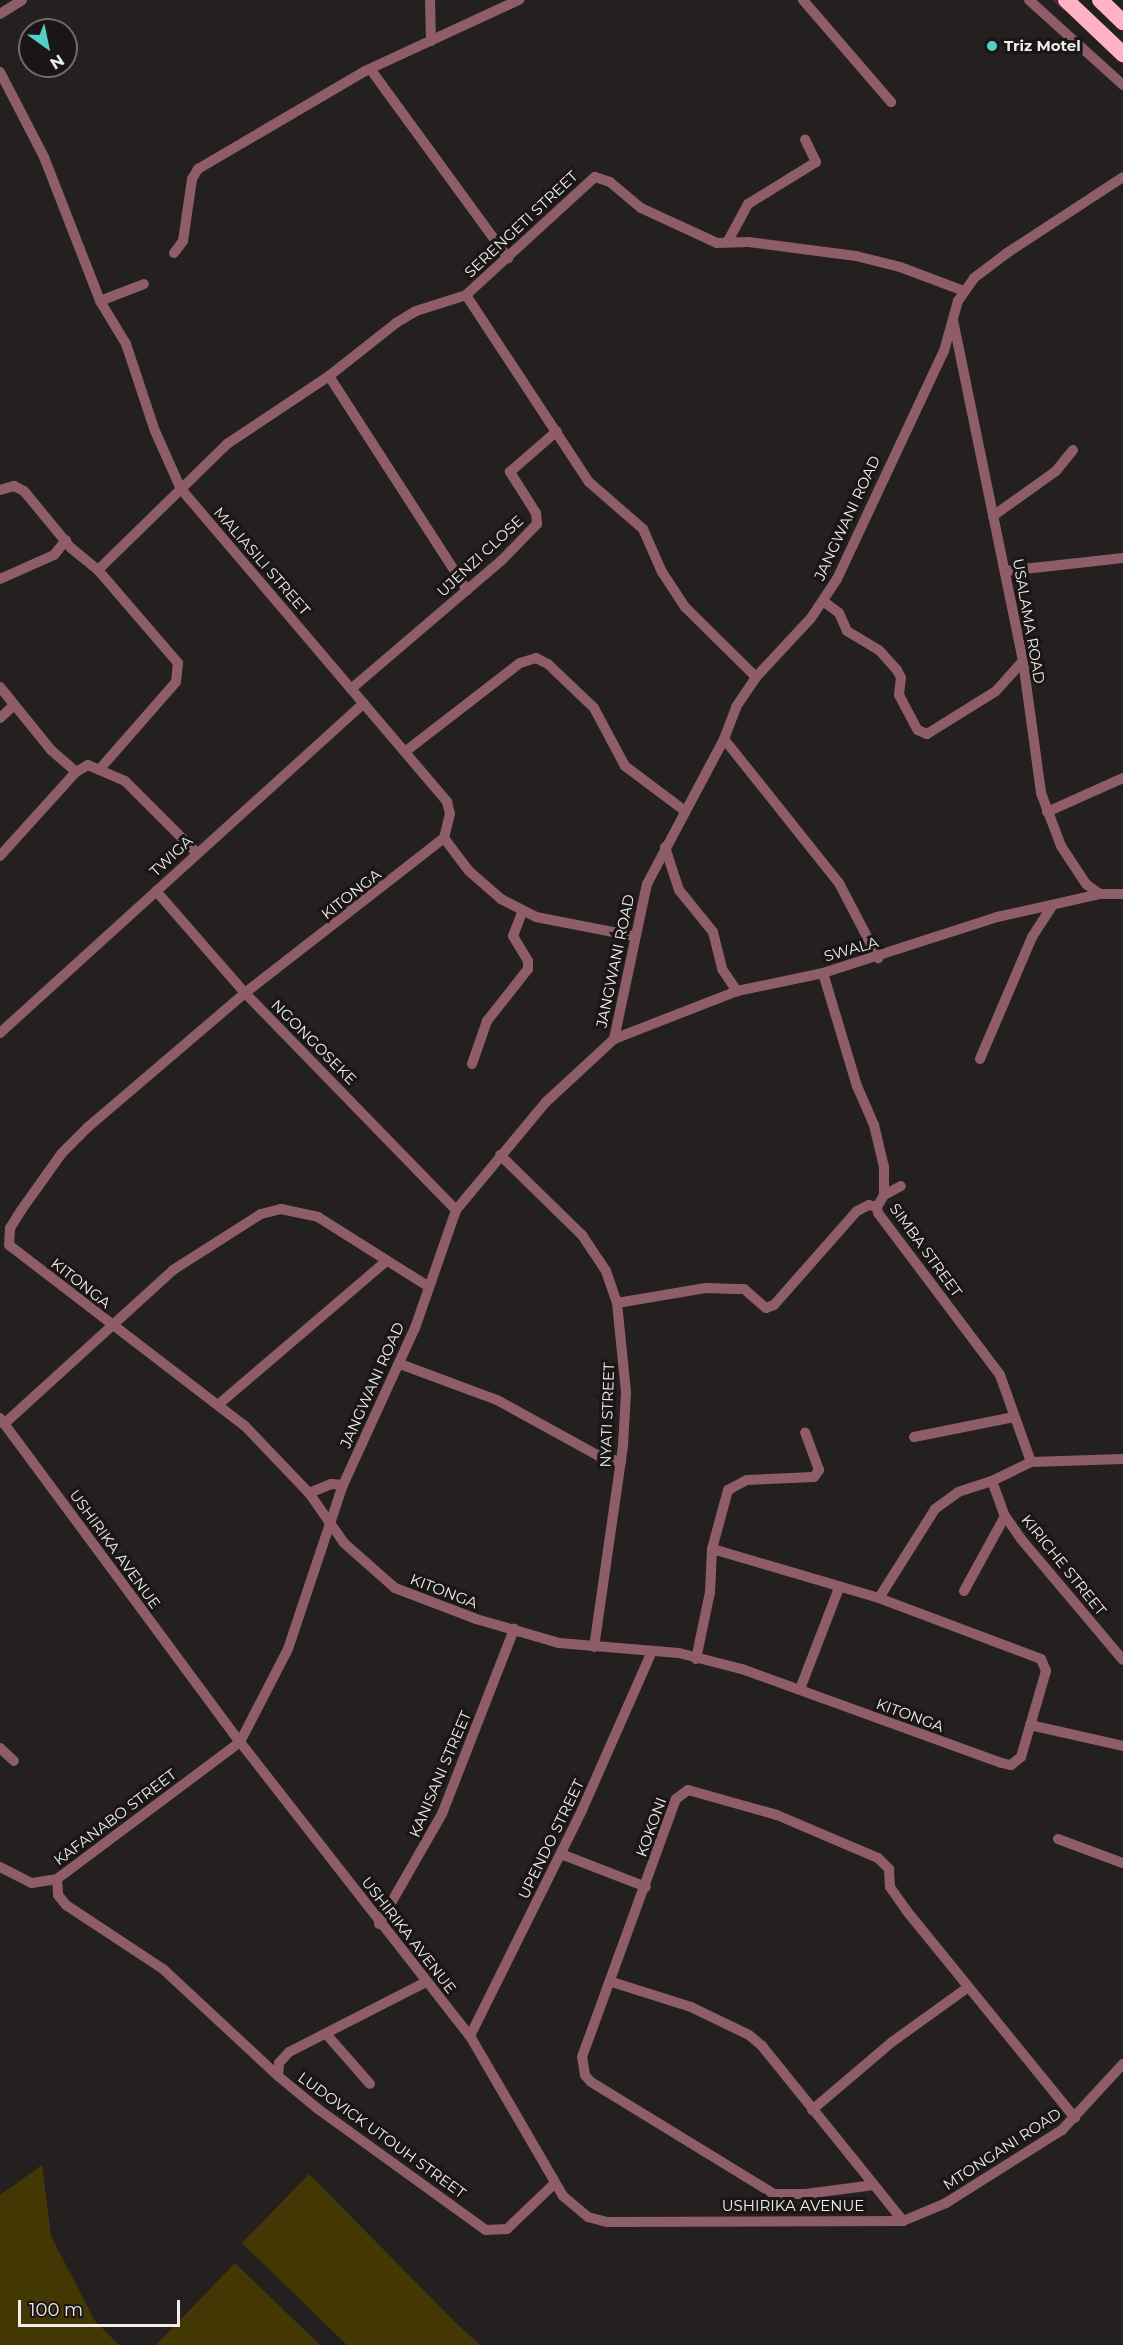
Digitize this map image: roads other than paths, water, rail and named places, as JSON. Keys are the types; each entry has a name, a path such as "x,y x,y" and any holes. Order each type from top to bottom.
{"highway":[{"path":"1066,0 1123,54"},
{"path":"1100,0 1123,22"}],"street":[{"path":"0,14 22,0"},
{"path":"430,0 431,41"},
{"path":"174,253 183,241 195,172 333,88 519,0"},
{"path":"803,0 891,102"},
{"path":"1029,0 1123,85"},
{"path":"371,70 508,258"},
{"name":"MALIASILI STREET","path":"0,72 44,157 100,301 126,344 155,431 181,489 447,802 450,814 444,838"},
{"path":"728,241 748,204 816,162 805,139"},
{"name":"SERENGETI STREET","path":"98,570 227,444 329,376 416,311 466,296 595,177 610,182 641,208 717,243 728,241 856,256 900,267 964,291"},
{"name":"JANGWANI ROAD","path":"240,1742 288,1649 343,1485 400,1364 456,1210 546,1102 614,1039 634,936 647,884 724,739 736,706 756,677 823,601 837,579 902,434 934,372 952,317 964,291 974,278 1007,253 1123,177"},
{"path":"100,301 144,284"},
{"path":"466,296 590,482 643,529 662,572 685,607 756,677"},
{"name":"USALAMA ROAD","path":"952,317 1023,661 1041,793 1047,812 1072,864 1100,894"},
{"path":"329,376 467,591"},
{"name":"UJENZI CLOSE","path":"351,689 467,591 537,524 536,513 510,472 557,431"},
{"path":"993,516 1056,471 1073,450"},
{"path":"0,490 14,486 24,491 66,540 98,570 168,650 179,669 172,687 99,770"},
{"path":"0,579 54,555 66,540"},
{"path":"1006,571 1123,558"},
{"path":"823,601 839,613 847,631 879,650 897,670 901,678 899,695 918,730 927,734 996,691 1023,661"},
{"path":"406,751 520,663 536,658 548,664 594,708 626,766 685,811"},
{"path":"0,687 76,772"},
{"name":"TWIGA","path":"0,1033 364,703"},
{"path":"0,718 14,705"},
{"path":"724,739 839,883 878,958"},
{"path":"0,856 76,772 88,765 125,781 197,853"},
{"path":"1047,812 1123,778"},
{"path":"444,838 469,871 501,899 522,912 560,924 634,936"},
{"name":"KITONGA","path":"444,838 245,993 87,1127 62,1153 10,1228 9,1245 110,1324 219,1404 309,1493 358,1557 396,1588 559,1643 652,1651 742,1669 1011,1765 1021,1757 1046,1671 1041,1659 879,1598 712,1550"},
{"path":"665,847 680,890 713,932 722,969 736,991"},
{"name":"NGONGOSEKE","path":"156,891 245,993 456,1210"},
{"path":"1100,894 1123,894"},
{"name":"SWALA","path":"614,1039 736,991 823,974 878,958 997,917 1100,894"},
{"path":"980,1059 1032,937 1052,906"},
{"path":"472,1064 487,1021 528,969 528,961 513,936 522,912"},
{"name":"SIMBA STREET","path":"823,974 857,1086 874,1125 884,1167 884,1195 877,1207 1000,1375 1031,1462"},
{"name":"NYATI STREET","path":"500,1155 582,1235 606,1272 617,1303 626,1392 621,1462 594,1647"},
{"path":"884,1195 901,1186"},
{"path":"617,1303 706,1288 735,1288 744,1289 766,1308 774,1305 857,1211 869,1205 877,1207"},
{"path":"2,1421 172,1270 244,1222 282,1209 318,1217 385,1262 429,1287"},
{"path":"219,1404 385,1262"},
{"path":"400,1364 497,1400 599,1456 621,1462"},
{"path":"915,1437 1014,1418"},
{"name":"USHIRIKA AVENUE","path":"2,1421 240,1742 379,1924 470,2036 555,2183 575,2208 607,2222 907,2219"},
{"path":"696,1659 710,1592 712,1550 721,1509 734,1485 747,1480 814,1477 819,1470 805,1432"},
{"path":"879,1598 935,1509 958,1492 992,1481 1031,1462 1123,1459"},
{"name":"KIRICHE STREET","path":"992,1481 1005,1516 1123,1660"},
{"path":"309,1493 331,1484 343,1485"},
{"path":"964,1591 1005,1516"},
{"path":"800,1689 839,1588"},
{"name":"KANISANI STREET","path":"379,1924 442,1814 514,1629"},
{"name":"UPENDO STREET","path":"470,2036 561,1854 652,1651"},
{"path":"1030,1725 1123,1746"},
{"name":"KAFANABO STREET","path":"0,1867 32,1883 57,1879 240,1742"},
{"path":"0,1748 14,1761"},
{"name":"KOKONI","path":"874,2185 806,2194 774,2194 591,2082 585,2075 582,2057 612,1982 680,1793 694,1789 777,1815 878,1858 889,1869 890,1887 896,1897 967,1988 1075,2118"},
{"path":"1058,1839 1123,1863"},
{"path":"561,1854 646,1887"},
{"path":"57,1879 58,1895 66,1905 163,1969 278,2076"},
{"name":"LUDOVICK UTOUH STREET","path":"426,1982 327,2035 289,2052 279,2063 278,2076 486,2230 507,2229 555,2183"},
{"path":"612,1982 683,2004 749,2035 874,2185 907,2219"},
{"path":"812,2110 892,2042 967,1988"},
{"path":"327,2035 370,2085"},
{"name":"MTONGANI ROAD","path":"907,2219 946,2203 1075,2118 1123,2064"}],"waterway":[{"path":"1054,0 1063,8"}],"place":[{"name":"Triz Motel","path":"992,46"}]}
